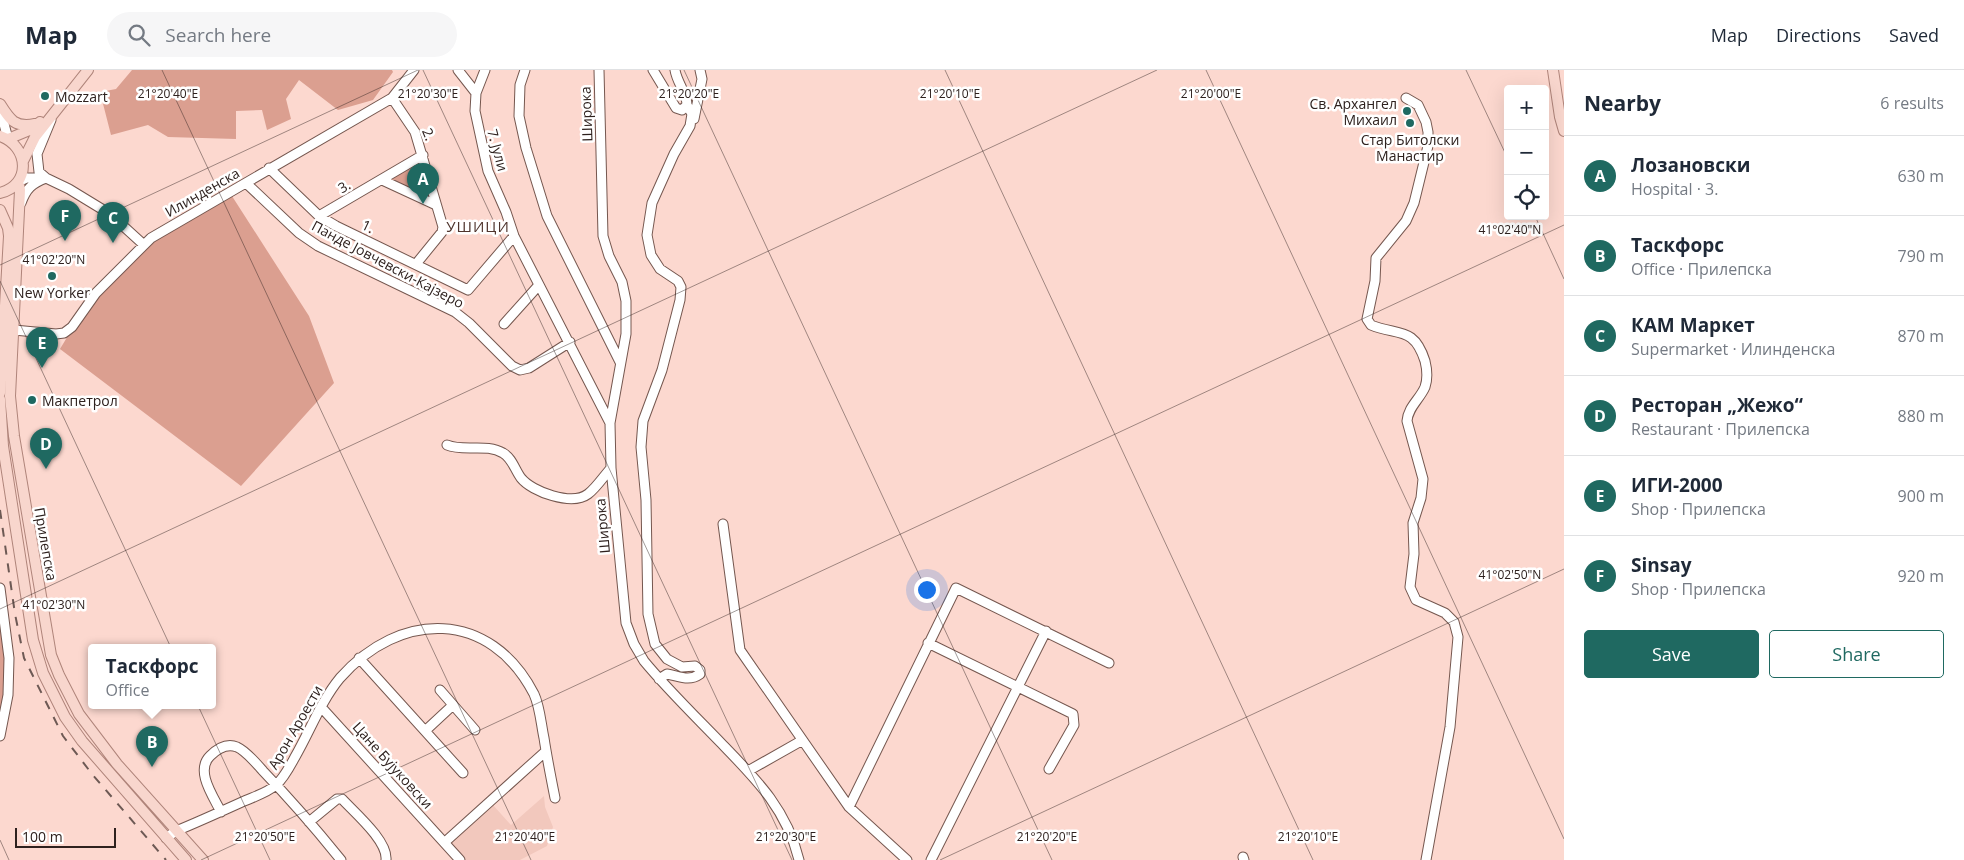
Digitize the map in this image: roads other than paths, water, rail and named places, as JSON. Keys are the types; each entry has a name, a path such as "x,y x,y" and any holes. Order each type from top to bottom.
{"main road":[{"path":"4,137 32,129 41,122 56,108 88,70"},
{"path":"1553,70 1564,131"},
{"path":"0,104 11,120 17,124 23,126 41,122"},
{"name":"Прилепска","path":"56,108 35,137 23,161 18,182 20,206 10,396 14,436 51,655 59,676 79,714 117,764 203,860"},
{"path":"4,137 15,144 23,161"},
{"path":"0,193 18,182"},
{"path":"0,210 8,228 9,236 0,393"},
{"name":"Прилепска","path":"0,399 2,447 33,640 43,673 65,717 82,741 186,860"}],"street":[{"name":"Илинденска","path":"14,330 56,334 72,327 96,293 151,238 392,98 414,70"},
{"path":"458,70 476,93"},
{"name":"7. Јули","path":"485,70 476,93 474,111 488,172 506,212 514,236 610,423"},
{"path":"525,70 520,86 519,116 526,148 547,216 620,362"},
{"name":"Широка","path":"599,70 603,236 609,256 622,282 626,301 626,334 610,423 610,468 626,623 634,644 644,661 659,679 759,782 778,809 794,841 798,860"},
{"path":"653,70 676,108 682,110 687,105"},
{"path":"674,70 692,114 690,126"},
{"path":"659,679 667,674 688,679 700,674 700,670 695,666 682,667 667,659 655,644 648,614 646,500 641,448 643,421 662,370 680,300 681,287 678,281 655,262 651,255 647,235 652,203 674,154 695,116 702,79 700,70"},
{"name":"2.","path":"392,98 415,132 443,227 442,232 416,264"},
{"path":"1406,98 1418,105 1423,114 1428,132 1428,146 1414,203 1406,221 1376,258 1375,281 1367,319 1377,328 1411,337 1416,341 1427,368 1424,388 1407,413 1407,421 1423,479 1421,498 1413,523 1414,554 1410,587 1416,600 1446,613 1454,622 1458,637 1450,727 1426,860"},
{"path":"42,175 37,154 56,108"},
{"path":"0,109 4,137"},
{"name":"3.","path":"320,216 423,155"},
{"path":"23,161 42,175 110,214 144,246"},
{"name":"1.","path":"269,168 320,216 336,226 468,290 514,236"},
{"path":"18,182 26,178 42,175"},
{"path":"20,206 24,193 42,175"},
{"path":"382,180 436,205"},
{"name":"Панде Јовчевски-Кајзеро","path":"246,183 299,233 318,246 455,312 512,366 520,370 529,368 570,342"},
{"path":"504,324 539,285"},
{"path":"446,445 501,451 510,460 522,480 535,489 559,497 587,495 610,468"},
{"path":"723,524 740,650 849,807 907,860"},
{"path":"0,588 9,658 8,695 0,736"},
{"path":"849,807 956,588 1109,663"},
{"name":"Арон Ароести","path":"166,838 176,831 221,812 276,785 288,770 321,707 339,680 360,658 383,642 423,628 450,629 476,636 499,651 521,673 535,696 555,798"},
{"path":"931,860 1046,631"},
{"path":"928,643 1074,714 1074,725 1049,769"},
{"path":"360,658 463,773"},
{"path":"440,690 475,730"},
{"path":"425,731 453,705"},
{"name":"Цане Бујуковски","path":"321,707 460,860"},
{"path":"748,771 801,740"},
{"path":"221,812 204,773 203,766 209,757 222,747 238,747 276,785 341,860"},
{"path":"445,842 546,751"},
{"path":"309,822 336,799 342,799 381,842 387,853 386,860"}],"railway":[{"path":"0,510 15,614 24,658 63,736 92,774 166,860"}],"place":[{"name":"Mozzart","path":"45,96"},
{"name":"Св. Архангел Михаил","path":"1407,111"},
{"name":"Стар Битолски Манастир","path":"1410,123"},
{"name":"Лозановски","path":"423,204"},
{"name":"Sinsay","path":"65,241"},
{"name":"КАМ Маркет","path":"113,243"},
{"name":"New Yorker","path":"52,276"},
{"name":"ИГИ-2000","path":"42,368"},
{"name":"Макпетрол","path":"32,400"},
{"name":"Ресторан „Жежо“","path":"46,469"},
{"name":"Таскфорс","path":"152,767"}],"district":[{"name":"УШИЦИ","path":"478,226"}]}
